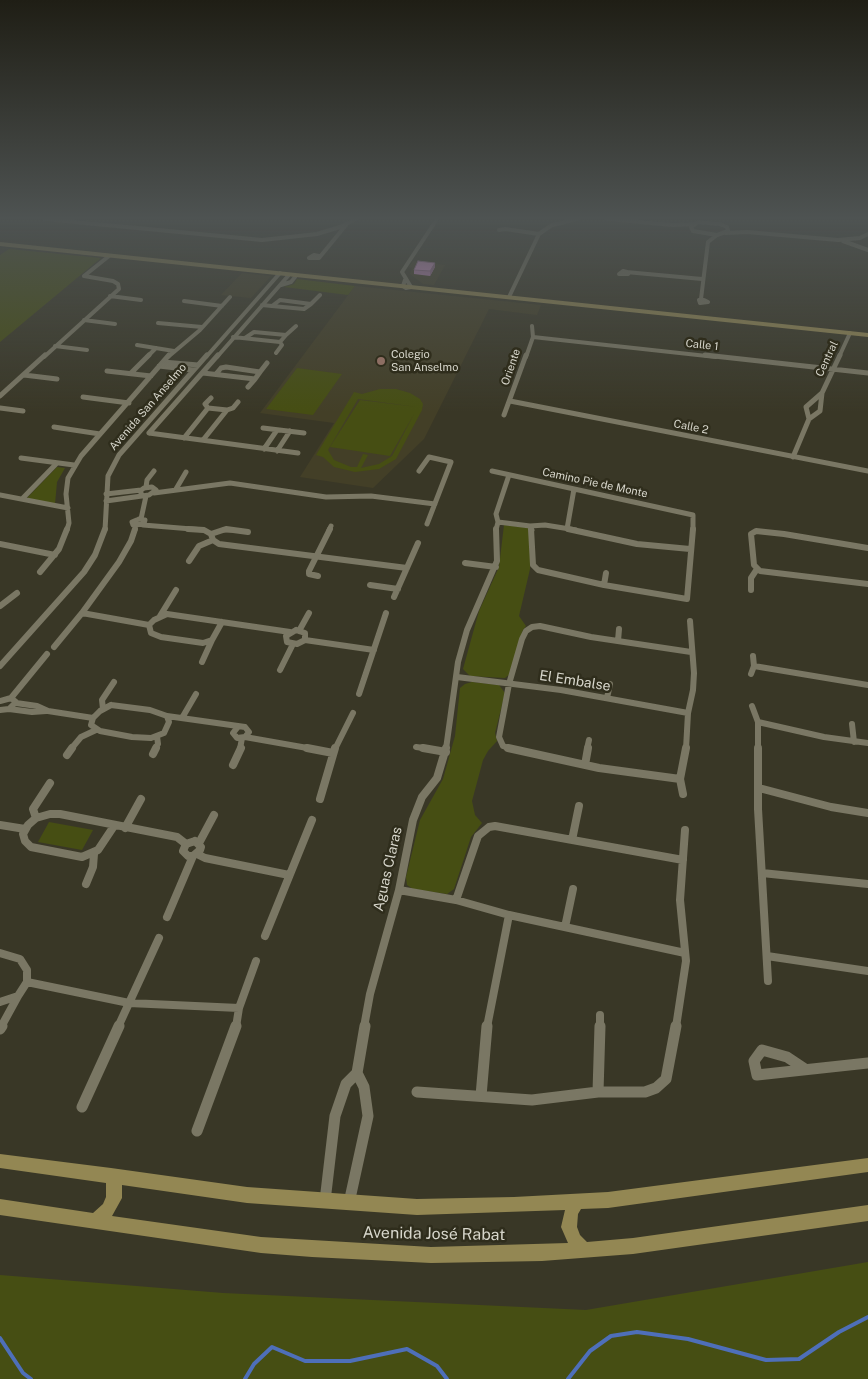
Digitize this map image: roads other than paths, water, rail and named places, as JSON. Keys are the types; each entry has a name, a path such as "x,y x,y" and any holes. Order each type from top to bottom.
{"street":[{"path":"0,396 119,289 116,283"},
{"name":"Avenida San Anselmo","path":"0,666 80,577 95,555 106,527 108,476 119,455 271,283"},
{"path":"286,283 281,285 262,305 149,433 298,454"},
{"path":"374,283 406,285 440,291 868,335"},
{"path":"509,297 515,283"},
{"path":"700,300 702,283"},
{"path":"475,294 580,304"},
{"path":"303,316 306,312 305,309 320,295"},
{"path":"110,296 141,300"},
{"path":"40,572 55,555 66,534 68,523 67,485 74,465 159,366 202,327 230,297"},
{"path":"272,306 280,300 311,304"},
{"path":"184,301 222,306"},
{"path":"262,305 305,309"},
{"path":"84,320 115,324"},
{"path":"158,323 202,327"},
{"path":"276,354 282,345 280,342 296,326"},
{"name":"Oriente","path":"504,414 533,337 532,326"},
{"path":"245,338 254,332 286,335"},
{"name":"Central","path":"809,419 806,407 822,393 850,333"},
{"path":"233,337 280,342"},
{"name":"Calle 1","path":"533,337 868,373"},
{"path":"137,345 174,351"},
{"path":"55,346 87,350"},
{"path":"130,374 156,348"},
{"path":"163,362 195,368"},
{"path":"248,387 267,363"},
{"path":"159,366 195,368"},
{"path":"216,374 221,368 226,367 260,372"},
{"path":"107,370 151,376"},
{"path":"203,372 255,379"},
{"path":"24,375 57,379"},
{"name":"Central","path":"793,457 809,419 820,412 822,393"},
{"path":"83,397 129,403"},
{"path":"208,408 205,404 211,398"},
{"name":"Calle 2","path":"510,401 868,471"},
{"path":"208,408 227,410 233,408 238,402"},
{"path":"0,408 23,411"},
{"path":"184,438 208,408"},
{"path":"203,440 227,410"},
{"path":"54,427 100,434"},
{"path":"263,428 304,433"},
{"path":"264,449 277,430"},
{"path":"277,450 290,431"},
{"path":"419,471 428,457 451,462 427,524"},
{"path":"21,458 74,465"},
{"path":"22,500 57,463"},
{"path":"54,647 82,614 131,541 141,523 147,491 147,480 154,471"},
{"name":"Camino Pie de Monte","path":"492,471 693,514 694,520 690,549"},
{"path":"176,489 186,472"},
{"path":"466,563 496,567 498,561 496,529 498,522 496,514 509,475"},
{"path":"147,491 184,490 230,483 326,497 371,496 435,504"},
{"path":"566,528 574,489"},
{"path":"106,497 147,491 184,490"},
{"path":"0,495 68,508"},
{"path":"498,522 530,526 545,525 637,544 690,549 687,599 604,585 536,568 533,565 532,530 530,526"},
{"path":"141,523 204,530 219,544 407,568"},
{"path":"318,576 309,574 331,526"},
{"path":"189,561 199,546 226,529 248,532"},
{"path":"868,548 804,536 756,531 751,534 754,564 757,569 766,573 868,584"},
{"path":"394,597 418,543"},
{"path":"0,544 55,555"},
{"name":"Aguas Claras","path":"325,1202 335,1116 346,1084 357,1073 370,994 399,890 413,820 422,797 437,778 446,752 457,677 467,630 496,567"},
{"path":"751,590 751,578 757,569"},
{"path":"604,585 606,573"},
{"path":"370,585 398,589"},
{"path":"82,614 149,625 160,616 176,590"},
{"path":"0,606 17,593"},
{"path":"300,631 309,613"},
{"path":"359,694 386,613"},
{"path":"160,616 166,614 290,632 300,631 306,635 305,640"},
{"path":"683,794 680,779 686,750 688,713 693,690 694,673 690,621"},
{"path":"202,662 222,622"},
{"path":"149,625 151,634 161,637 203,644 212,640"},
{"path":"680,779 585,765 510,750 503,746 499,737 509,684 524,635 532,627 540,626 618,641 691,652"},
{"path":"618,641 619,629"},
{"path":"290,632 286,636 286,640 293,644 305,640 374,650"},
{"path":"280,670 293,644"},
{"path":"10,709 13,700 48,654"},
{"path":"751,674 754,666 754,656"},
{"path":"754,666 868,685"},
{"name":"El Embalse","path":"457,677 607,698 688,713"},
{"path":"103,709 102,700 114,682"},
{"path":"607,698 610,684"},
{"path":"182,718 196,694"},
{"path":"0,701 13,700 48,711"},
{"path":"96,730 92,725 93,718 111,705 120,705 150,710 167,716 238,728 234,731 233,735 237,738 244,737 333,753"},
{"path":"752,706 758,722 758,810 768,981"},
{"path":"0,710 48,711 93,718"},
{"path":"320,799 333,753 353,713"},
{"path":"67,755 81,737 96,730 145,739 157,736 164,733 166,729 169,722 167,716"},
{"path":"758,722 854,742 868,743"},
{"path":"852,724 854,742"},
{"path":"153,754 158,744 157,736"},
{"path":"233,765 244,737"},
{"path":"585,765 589,740"},
{"path":"416,747 446,752"},
{"path":"36,818 33,809 50,784"},
{"path":"759,788 831,807 868,813"},
{"path":"125,828 141,799"},
{"path":"572,840 579,806"},
{"path":"24,829 36,818 50,814 60,814 176,837 186,844 199,843"},
{"path":"167,917 195,855 201,846 199,843 214,815"},
{"path":"265,936 312,820"},
{"path":"0,825 24,829"},
{"path":"24,829 25,841 31,846 82,857 94,854 106,842 114,826"},
{"path":"456,900 478,836 489,826 683,860"},
{"path":"417,1092 532,1100 598,1092 645,1092 656,1088 666,1079 683,994 686,961 680,900 686,830"},
{"path":"186,844 183,851 188,856 195,855 289,875"},
{"path":"86,884 93,867 94,854"},
{"path":"762,873 868,884"},
{"path":"565,927 573,888"},
{"path":"399,890 456,900 509,915 685,953"},
{"path":"481,1096 488,1014 509,915"},
{"path":"82,1107 158,938"},
{"path":"0,952 12,956 24,964 27,970 27,982 0,1029"},
{"path":"767,956 868,971"},
{"path":"197,1131 234,1035 239,1008 256,961"},
{"path":"27,982 129,1004 239,1008"},
{"path":"0,1002 18,996"},
{"path":"598,1092 600,1015"},
{"path":"806,1070 787,1057 762,1050 754,1061 757,1075 806,1070 868,1063"},
{"name":"Aguas Claras","path":"349,1203 368,1116 364,1087 357,1073"},
{"name":"Avenida José Rabat","path":"0,1161 111,1175 202,1190 325,1202 417,1207 576,1202 657,1194 868,1165"},
{"path":"96,1220 108,1209 114,1198 114,1183 111,1175"},
{"path":"576,1202 571,1213 569,1227 574,1240 584,1250"},
{"name":"Avenida José Rabat","path":"0,1207 261,1245 312,1250 431,1255 542,1253 584,1250 671,1241 868,1212"}],"waterway":[{"path":"568,1379 590,1351 611,1336 637,1332 688,1339 766,1360 799,1359 839,1332 868,1317"},
{"path":"0,1338 23,1373 31,1379"},
{"path":"245,1379 254,1364 272,1347 305,1361 350,1361 407,1349 437,1366 447,1379"}],"place":[{"name":"Colegio San Anselmo","path":"381,361"}]}
